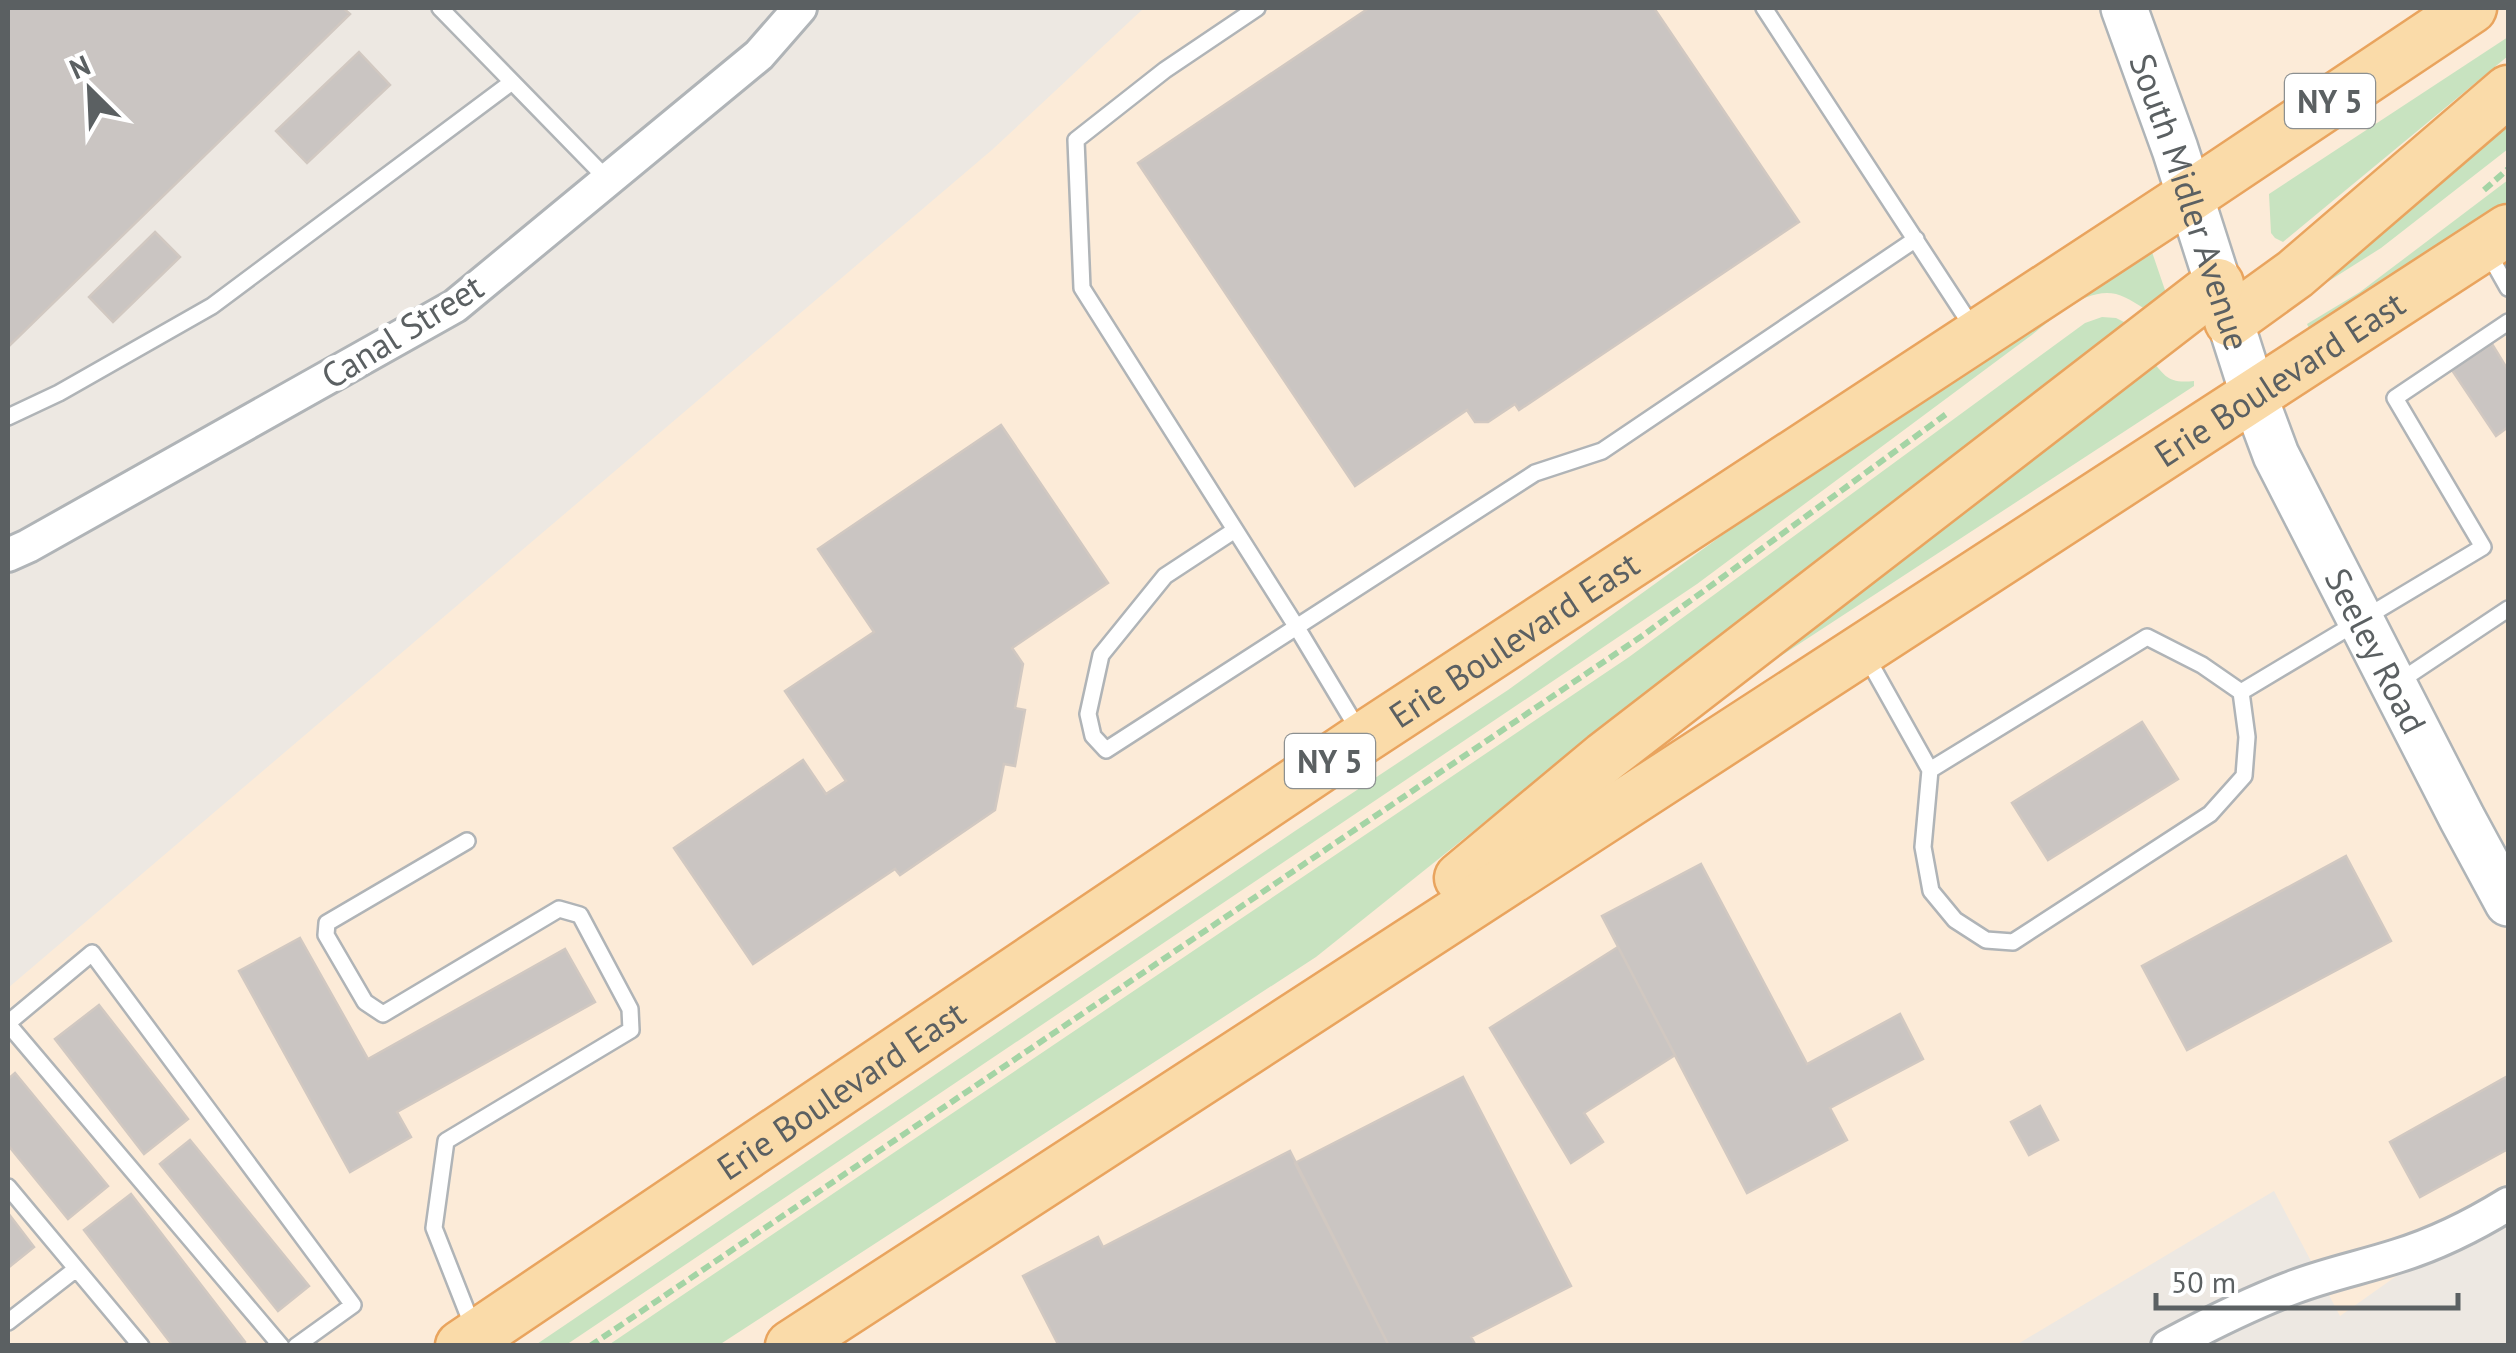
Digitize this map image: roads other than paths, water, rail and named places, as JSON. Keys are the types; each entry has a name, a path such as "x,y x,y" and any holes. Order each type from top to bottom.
{"main road":[{"name":"Erie Boulevard East","path":"469,1341 1363,738 2190,196 2455,12"},
{"path":"1287,1022 1604,757 2224,302 2294,274 2508,91"},
{"name":"Erie Boulevard East","path":"791,1346 2194,432 2500,255"}],"street":[{"name":"Canal Street","path":"8,555 455,306 758,55 800,8"},
{"name":"South Midler Avenue","path":"2124,8 2254,396"},
{"name":"Seeley Road","path":"2254,396 2276,455 2508,903"},
{"path":"2168,1346 2292,1288 2447,1237 2508,1204"}],"lane":[{"path":"440,8 608,180"},
{"path":"1257,8 1165,70 1076,140 1082,288 1363,738"},
{"path":"1764,8 1978,336"},
{"path":"8,416 59,393 212,306 512,82"},
{"path":"1235,530 1165,576 1101,655 1088,714 1093,736 1106,750 1535,474 1602,451 1916,239"},
{"path":"2241,692 2483,547 2395,398 2508,322"},
{"path":"2394,686 2508,609"},
{"path":"1863,649 1930,770 1922,847 1931,892 1955,920 1986,940 2013,942 2210,814 2244,776 2247,737 2241,692 2202,664 2147,637 1930,770"},
{"path":"467,841 326,923 326,935 365,1002 383,1014 559,909 580,915 630,1010 632,1030 446,1141 434,1228 462,1294 469,1341"},
{"path":"281,1346 8,1024 92,953 353,1304 296,1346"},
{"path":"8,1187 142,1346"},
{"path":"8,1322 76,1268"}]}
